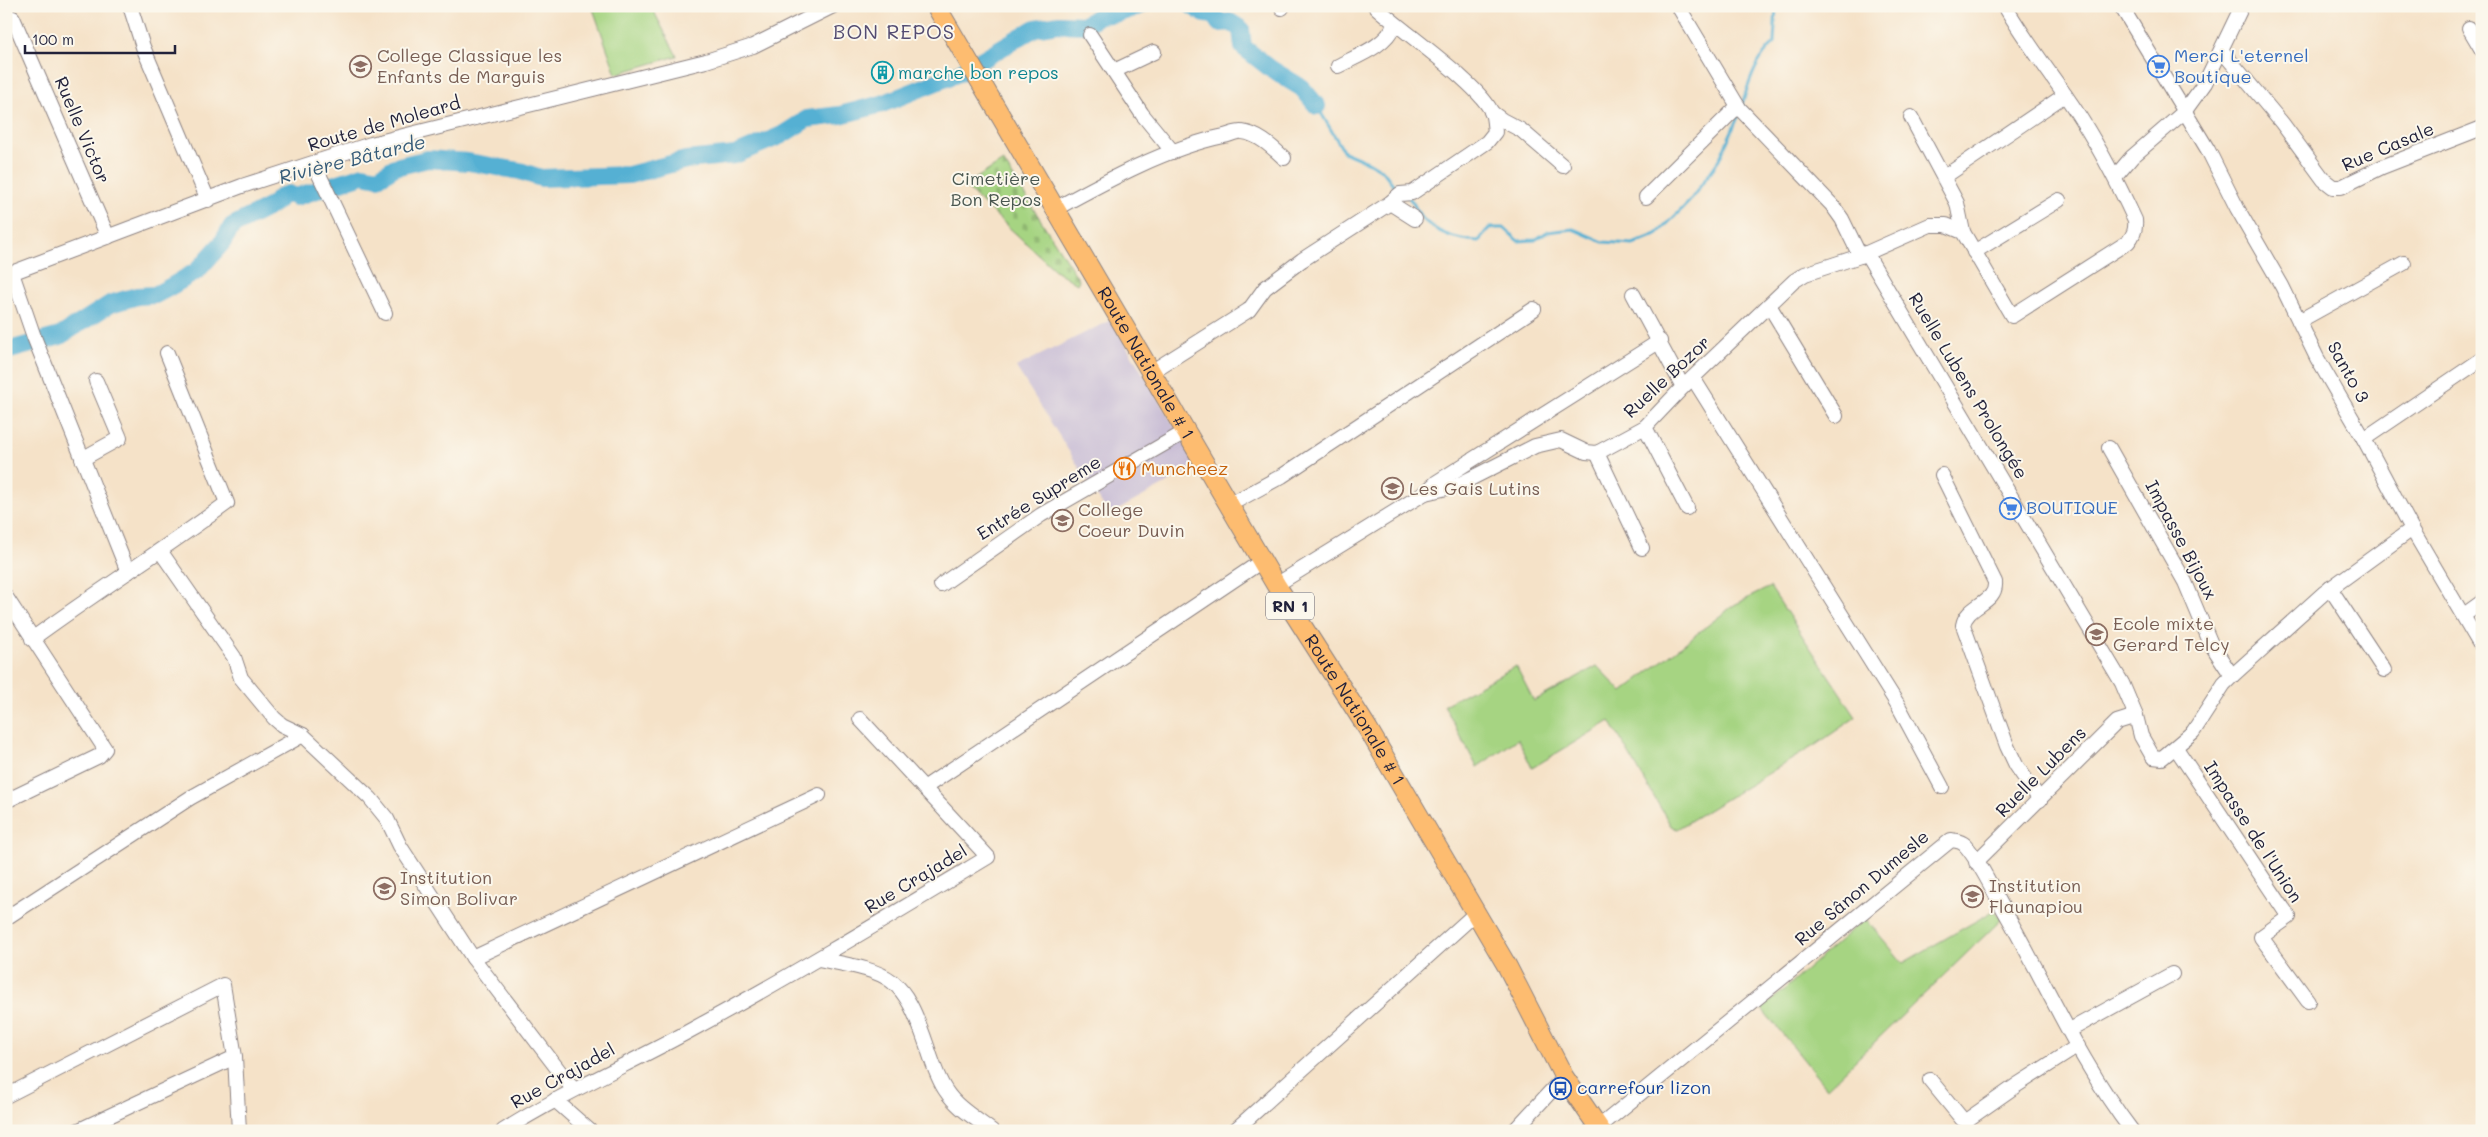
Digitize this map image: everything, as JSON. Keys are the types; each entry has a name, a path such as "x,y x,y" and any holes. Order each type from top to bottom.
{"main road":[{"name":"Route Nationale # 1","path":"936,6 1276,585 1368,729 1476,913 1507,966 1564,1077 1600,1129"}],"street":[{"path":"130,6 143,48 208,200"},
{"name":"Route de Moleard","path":"9,274 242,186 317,170 371,144 706,61 753,46 833,6"},
{"path":"1375,6 1394,25 1475,89 1492,112 1512,124 1563,166"},
{"name":"Ruelle Lubens Prolongée","path":"1678,6 1738,107 1832,205 1863,254 2112,665 2136,716 2141,736 2153,757 2162,758 2193,732 2224,684 2330,588 2412,529"},
{"path":"1911,117 1957,203 1963,232 2012,316 2128,242 2133,236 2135,220 2115,177 2065,95 2021,33 2005,6"},
{"name":"Santo 3","path":"2121,6 2208,150 2237,208 2282,286 2317,358 2364,439 2412,529 2482,648"},
{"path":"2115,177 2132,157 2184,112 2205,83 2242,6"},
{"name":"Ruelle Victor","path":"6,22 13,18 108,237"},
{"path":"1338,66 1383,41 1391,34 1394,25"},
{"path":"2469,28 2482,50"},
{"path":"1090,35 1142,114 1173,152"},
{"name":"Rue Casale","path":"2222,51 2282,123 2324,180 2333,187 2341,187 2382,167 2482,128"},
{"path":"1114,71 1154,52"},
{"path":"1944,177 2065,95"},
{"path":"1646,196 1738,107"},
{"path":"1492,112 1495,132"},
{"path":"1151,372 1249,310 1266,288 1302,260 1390,203 1400,194 1412,193 1487,142 1495,132 1512,124"},
{"path":"1055,209 1089,190 1173,152 1213,138 1242,132 1267,142 1284,158"},
{"path":"317,170 327,195 385,313"},
{"path":"1974,252 2059,200"},
{"path":"1390,203 1414,219"},
{"name":"Ruelle Bozor","path":"1597,454 1645,427 1688,383 1799,277 1863,254 1930,225 1946,225 1963,232"},
{"path":"2299,321 2404,263"},
{"path":"9,274 128,572"},
{"path":"1633,294 1660,341 1898,705 1942,787"},
{"path":"1770,305 1836,416"},
{"path":"1229,505 1282,476 1534,309"},
{"path":"1276,585 1425,493 1437,482 1660,341"},
{"path":"32,639 128,572 161,552 227,503 168,353"},
{"path":"2364,439 2482,359"},
{"path":"82,459 120,438 96,381"},
{"path":"1645,427 1687,508"},
{"name":"Entrée Supreme","path":"941,585 1041,515 1185,432"},
{"path":"1425,493 1456,486 1535,446 1561,440 1586,452 1597,454 1642,548"},
{"name":"Impasse Bijoux","path":"2110,448 2185,582 2211,644 2232,676"},
{"path":"1942,475 1995,582 1996,590 1992,596 1967,613 1963,625 2007,746 2016,765 2040,800"},
{"path":"161,552 234,657 241,678 274,718 282,725 303,735 370,798 387,819 400,846 473,958 573,1089"},
{"path":"860,719 924,788 1262,561"},
{"path":"2330,588 2384,670"},
{"path":"6,597 105,749 100,756 6,801"},
{"path":"2464,615 2482,602"},
{"name":"Ruelle Lubens","path":"1976,862 2117,722 2136,716"},
{"path":"6,918 190,798 303,735"},
{"name":"Impasse de l'Union","path":"2176,748 2288,917 2261,937 2308,1001"},
{"name":"Rue Crajadel","path":"503,1131 573,1089 687,1032 818,959 988,857 924,788"},
{"path":"473,958 819,795"},
{"name":"Rue Sânon Dumesle","path":"1600,1129 1951,840 1960,841 1976,862 2126,1129"},
{"path":"1234,1131 1476,913"},
{"path":"818,959 866,969 883,975 902,989 914,1008 938,1078 947,1093 958,1105 992,1131"},
{"path":"2070,1030 2172,974"},
{"path":"6,1096 224,985 235,1057 239,1131"},
{"path":"1930,1080 1962,1119 1967,1120 2078,1046"},
{"path":"77,1131 235,1057"},
{"path":"1514,1131 1557,1082 1564,1077"},
{"path":"555,1100 590,1131"}],"shaded area":[{"path":"1111,320 1198,466 1109,515 1016,367"}],"green space":[{"path":"592,6 651,6 677,56 616,74"},
{"name":"Cimetière Bon Repos","path":"1003,161 1079,280 1077,284 1055,270 964,186"},
{"path":"1770,587 1856,717 1817,744 1677,829 1671,826 1610,721 1532,768 1518,739 1477,767 1444,705 1516,666 1534,701 1597,666 1622,692 1734,605"},
{"path":"1995,910 2001,920 1827,1088 1762,1009 1865,918 1903,963"}],"waterway":[{"name":"Rivière Bâtarde","path":"6,351 60,336 110,304 137,296 155,295 170,287 197,271 222,243 232,226 271,206 282,196 289,194 296,197 363,175 378,178 395,167 428,159 468,162 520,171 541,178 629,175 686,160 735,155 782,135 807,119 840,115 882,104 959,73 1035,28 1058,24 1085,25 1100,15 1119,13 1140,6"},
{"name":"Rivière Bâtarde","path":"1192,6 1205,14 1214,15 1219,23 1230,22 1241,29 1243,47 1271,69 1302,88 1317,106"},
{"path":"1742,104 1758,63 1774,43 1776,6"},
{"path":"1317,106 1344,152 1383,171 1398,191"},
{"path":"1409,198 1420,216 1428,224 1441,232 1463,239 1479,241 1489,228 1504,228 1518,241 1535,240 1547,232 1573,229 1603,242 1633,244 1657,234 1689,202 1719,160 1739,115"}],"place":[{"name":"College Classique les Enfants de Marguis","path":"361,66"},
{"name":"Merci L'eternel Boutique","path":"2158,66"},
{"name":"marche bon repos","path":"882,73"},
{"name":"Muncheez","path":"1125,469"},
{"name":"Les Gais Lutins","path":"1393,489"},
{"name":"BOUTIQUE","path":"2010,508"},
{"name":"College Coeur Duvin","path":"1062,520"},
{"name":"Ecole mixte Gerard Telcy","path":"2097,634"},
{"name":"Institution Simon Bolivar","path":"384,888"},
{"name":"Institution Flaunapiou","path":"1973,896"},
{"name":"carrefour lizon","path":"1561,1088"}],"district":[{"name":"BON REPOS","path":"894,32"}]}
